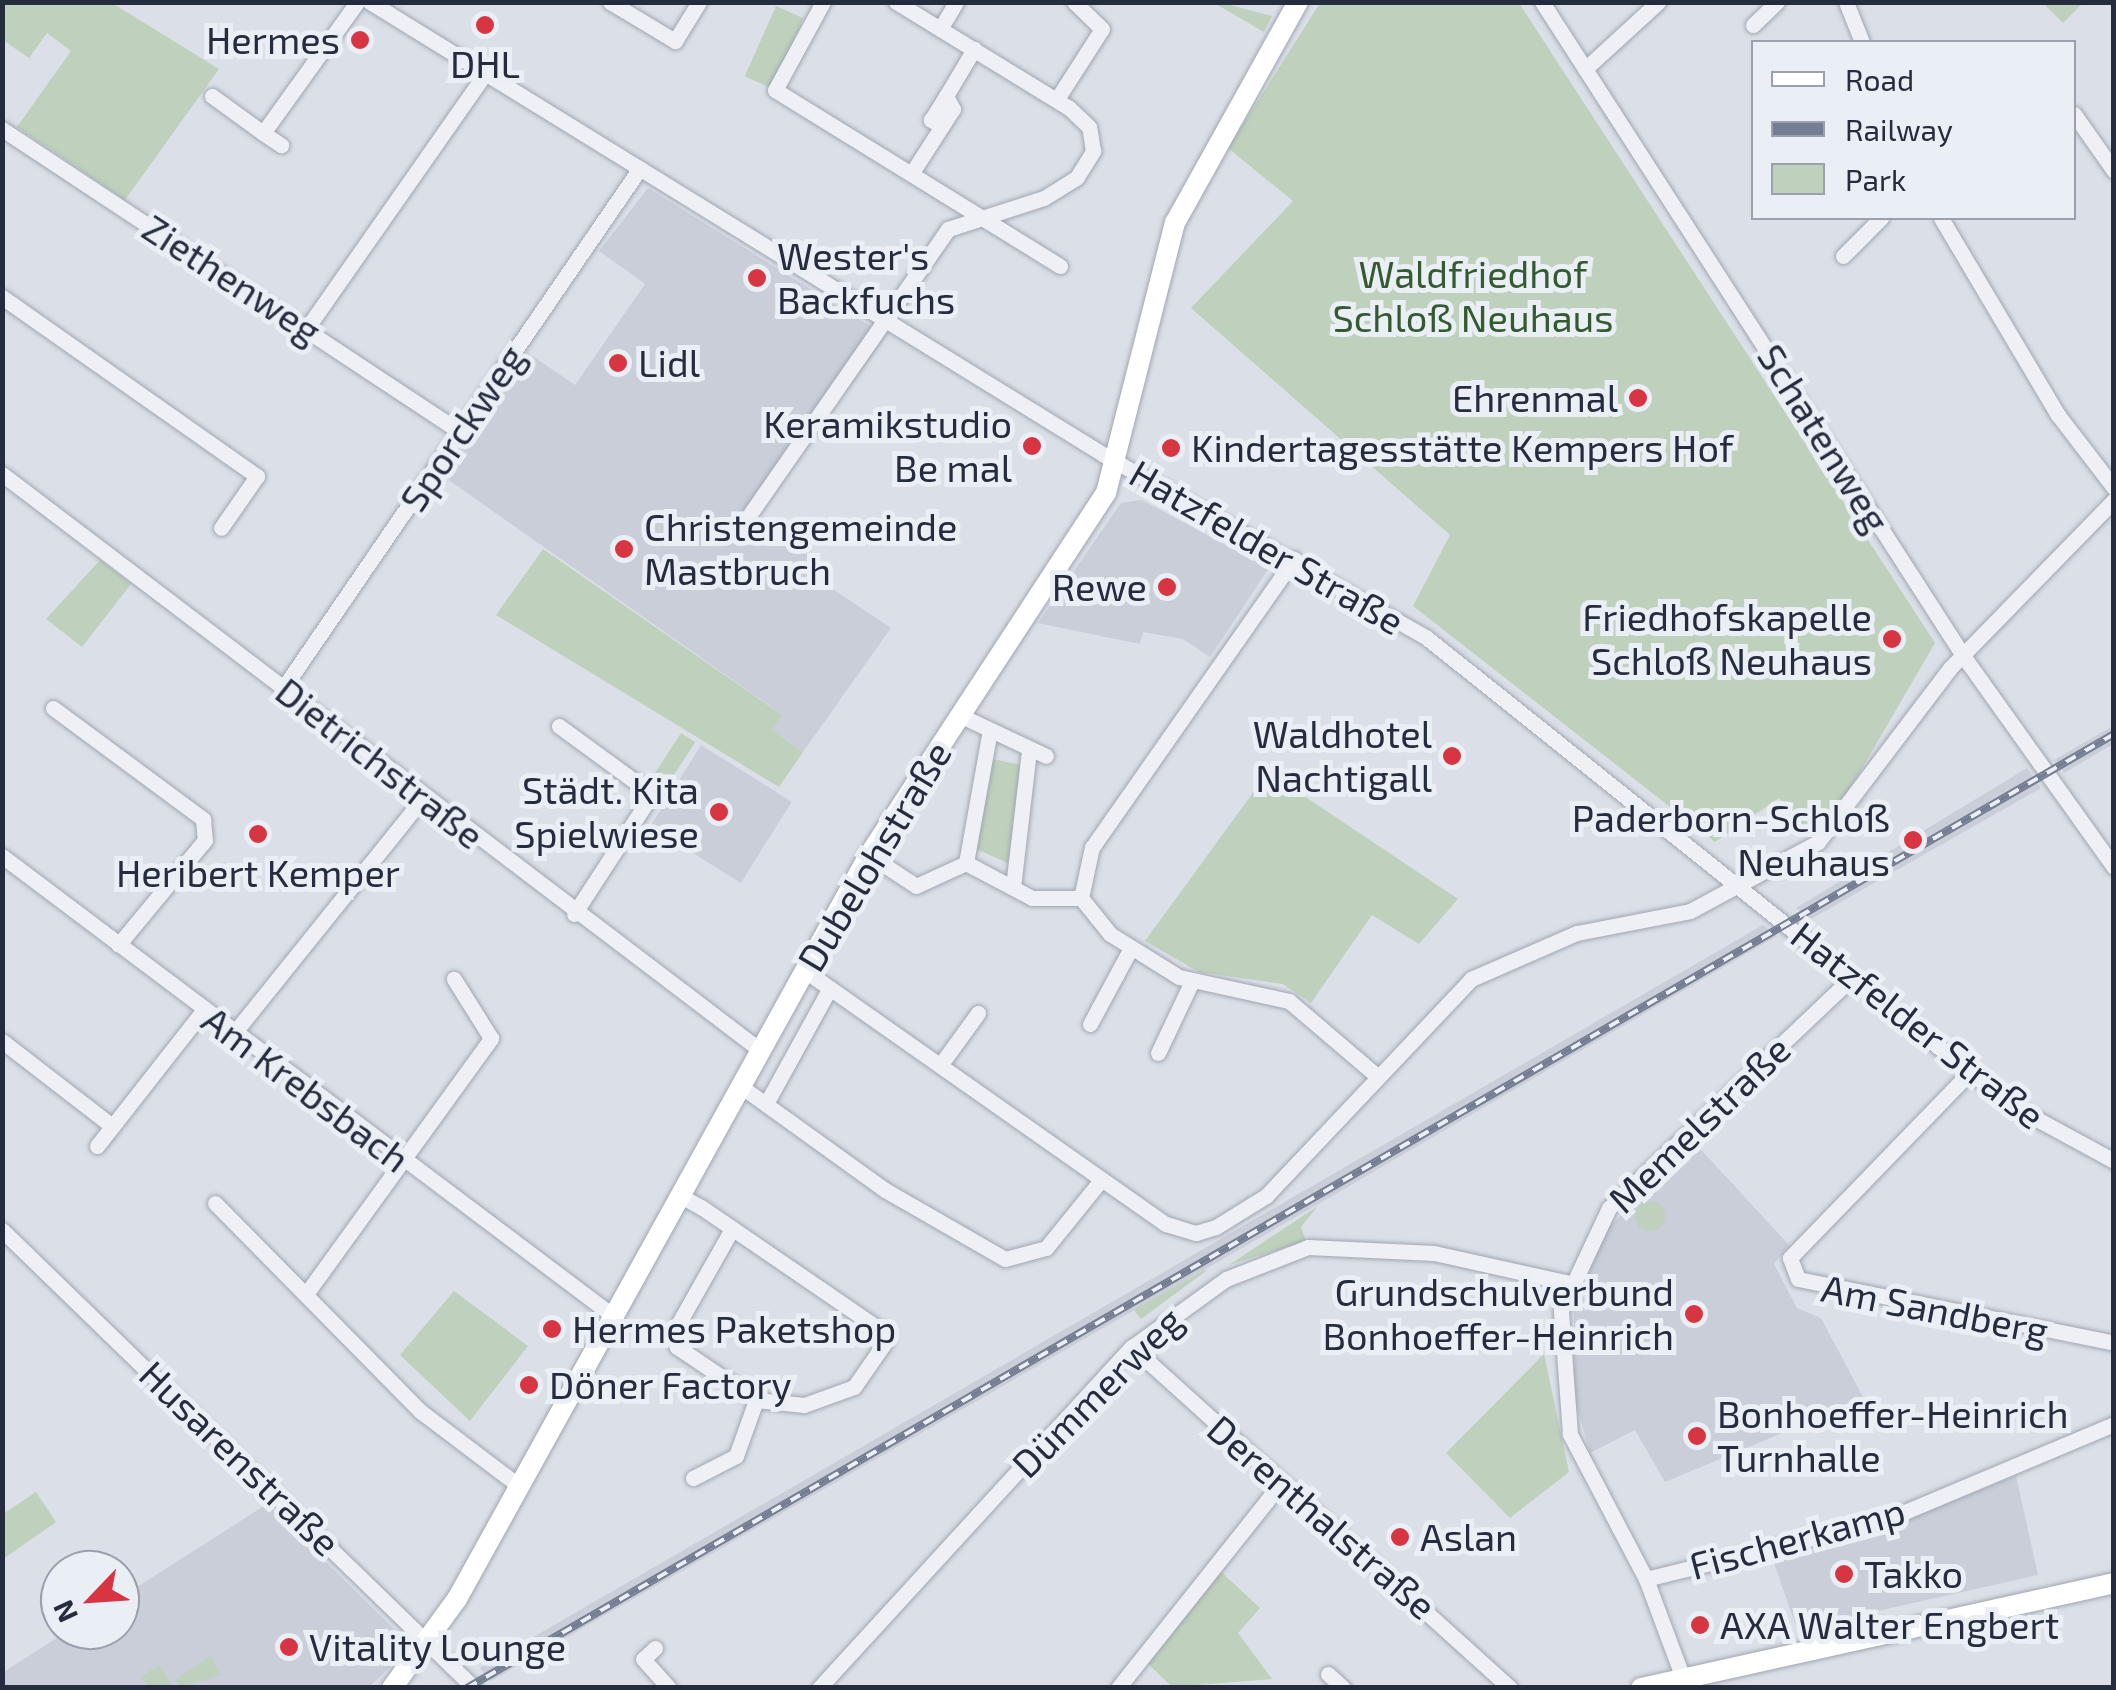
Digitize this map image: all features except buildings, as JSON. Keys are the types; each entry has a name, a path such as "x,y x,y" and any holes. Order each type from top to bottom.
{"main road":[{"name":"Dubelohstraße","path":"392,1688 432,1642 869,855 1100,504 1176,223 1298,2"},
{"path":"1641,1688 2114,1582"}],"street":[{"path":"263,132 357,2"},
{"name":"Hatzfelder Straße","path":"370,2 399,10 485,74 1112,459 1294,558 1477,672 1970,1072 2043,1126 2114,1161"},
{"path":"610,2 675,41 699,2"},
{"path":"823,2 775,90 913,171 1060,266"},
{"path":"750,514 889,320 948,229 978,214 1044,198 1084,167 1089,127 1056,99 896,2"},
{"path":"940,29 956,2"},
{"path":"1056,99 1102,29 1074,2"},
{"name":"Schatenweg","path":"1542,2 1964,657 2112,863"},
{"path":"1585,68 1658,2"},
{"path":"1753,26 1776,2"},
{"path":"1849,4 1857,40"},
{"path":"913,171 953,109 946,96 974,48"},
{"path":"307,328 485,74"},
{"path":"212,96 281,145"},
{"path":"2076,117 2114,171"},
{"name":"Ziethenweg","path":"4,135 307,328 458,432"},
{"name":"Sporckweg","path":"284,687 640,168"},
{"path":"1843,256 1880,220"},
{"path":"1942,220 2058,415 2114,488"},
{"path":"2,297 262,470 221,528"},
{"name":"Dietrichstraße","path":"2,474 284,687 574,914 760,1050"},
{"path":"804,970 1166,1224 1196,1233 1266,1196 1456,990 1512,957 1747,888 1843,818 1964,657 2114,500"},
{"path":"1082,898 1092,847 1294,558"},
{"path":"53,708 203,819 205,840 118,945"},
{"path":"959,715 989,735 1046,756"},
{"path":"559,726 652,794 574,914"},
{"path":"966,862 989,735"},
{"path":"1013,886 1028,750"},
{"path":"234,1033 423,798"},
{"path":"869,855 916,886 966,862"},
{"name":"Am Krebsbach","path":"2,856 402,1161 612,1315"},
{"path":"966,862 1032,898 1082,898 1131,948 1192,981 1289,1000 1376,1076"},
{"path":"1090,1024 1131,948"},
{"name":"Memelstraße","path":"1683,1678 1646,1578 1601,1505 1564,1410 1558,1355 1570,1282 1609,1208 1852,977"},
{"path":"306,1294 491,1038 454,979"},
{"path":"1158,1054 1192,981"},
{"path":"768,1102 830,988"},
{"path":"97,1146 203,1011"},
{"path":"941,1064 978,1013"},
{"path":"2,1040 112,1126"},
{"name":"Am Sandberg","path":"1970,1072 1790,1258 1798,1279 2114,1344"},
{"path":"740,1085 886,1190 1005,1258 1046,1248 1101,1180"},
{"path":"680,1195 732,1229 886,1341 854,1387 830,1400 756,1400 672,1335 732,1229"},
{"path":"215,1202 430,1420 519,1486"},
{"name":"Husarenstraße","path":"2,1230 432,1642 474,1688"},
{"name":"Dümmerweg","path":"829,1684 1132,1346 1192,1297 1308,1247 1434,1253 1570,1282"},
{"name":"Derenthalstraße","path":"1132,1346 1280,1484 1510,1688"},
{"path":"693,1478 736,1456 756,1400"},
{"name":"Fischerkamp","path":"1646,1578 1888,1519 2114,1424"},
{"path":"1118,1688 1280,1484"},
{"path":"655,1648 643,1658 669,1688"},
{"path":"1328,1674 1343,1688"}],"shaded area":[{"path":"648,188 886,336 755,519 821,561 812,575 891,628 803,752 772,730 781,714 443,476 527,352 575,385 645,284 599,251"},
{"path":"1142,500 1269,568 1210,657 1183,639 1143,632 1140,644 1038,623 1121,503"},
{"path":"2113,726 2113,744 2064,773 2054,760"},
{"name":"Städt. Kita Spielwiese","path":"701,745 792,802 741,883 650,826"},
{"path":"2027,768 2041,788 1811,919 1796,908"},
{"path":"1763,925 1777,936 1320,1203 491,1681 480,1668"},
{"name":"Grundschulverbund Bonhoeffer-Heinrich","path":"1694,1142 1789,1245 1774,1264 1797,1308 1821,1318 1864,1399 1665,1482 1635,1430 1590,1453 1574,1396 1574,1307 1596,1240"},
{"path":"2016,1476 2038,1575 1797,1629 1773,1560 1834,1547"},
{"path":"267,1504 400,1635 401,1657 369,1687 3,1688 2,1673 40,1649 140,1650 140,1585"}],"green space":[{"path":"3,2 112,3 219,69 125,200 17,127 71,51 47,33 29,58 3,40"},
{"path":"1214,3 1222,3 1272,16 1264,32"},
{"name":"Waldfriedhof Schloß Neuhaus","path":"1320,3 1519,3 1935,643 1836,813 1810,836 1779,798 1715,842 1413,606 1450,535 1191,308 1293,201 1228,148"},
{"path":"2043,3 2083,3 2063,23"},
{"path":"776,6 803,18 772,89 745,76"},
{"path":"543,549 782,715 772,730 803,752 779,787 496,615"},
{"path":"100,560 131,584 82,647 46,619"},
{"path":"681,733 695,742 664,790 650,781"},
{"path":"992,759 1023,765 1010,864 976,849"},
{"path":"1268,772 1458,899 1419,944 1372,915 1311,1003 1283,984 1199,972 1145,941"},
{"path":"1650,1201 1664,1210 1665,1216 1656,1230 1650,1231 1636,1222 1635,1216 1644,1202"},
{"path":"1318,1206 1301,1227 1306,1241 1229,1265"},
{"path":"1204,1270 1141,1319 1134,1310"},
{"path":"454,1291 528,1346 470,1421 400,1355"},
{"path":"1544,1354 1569,1472 1510,1518 1446,1453"},
{"path":"36,1492 56,1522 3,1559 3,1514"},
{"path":"1219,1570 1260,1608 1238,1633 1272,1679 1172,1687 1144,1660"},
{"path":"210,1656 221,1675 180,1687 175,1680"},
{"path":"159,1665 174,1687 148,1687 141,1677"}],"railway":[{"path":"467,1688 2114,734"}],"place":[{"name":"DHL","path":"485,25"},
{"name":"Hermes","path":"360,40"},
{"name":"Wester's Backfuchs","path":"757,278"},
{"name":"Lidl","path":"618,363"},
{"name":"Ehrenmal","path":"1638,398"},
{"name":"Keramikstudio Be mal","path":"1032,446"},
{"name":"Kindertagesstätte Kempers Hof","path":"1171,448"},
{"name":"Christengemeinde Mastbruch","path":"624,549"},
{"name":"Rewe","path":"1167,587"},
{"name":"Friedhofskapelle Schloß Neuhaus","path":"1892,639"},
{"name":"Waldhotel Nachtigall","path":"1452,756"},
{"name":"Städt. Kita Spielwiese","path":"719,812"},
{"name":"Heribert Kemper","path":"258,834"},
{"name":"Paderborn-Schloß Neuhaus","path":"1913,840"},
{"name":"Grundschulverbund Bonhoeffer-Heinrich","path":"1694,1314"},
{"name":"Hermes Paketshop","path":"552,1329"},
{"name":"Döner Factory","path":"529,1385"},
{"name":"Bonhoeffer-Heinrich Turnhalle","path":"1697,1436"},
{"name":"Aslan","path":"1400,1537"},
{"name":"Takko","path":"1844,1574"},
{"name":"AXA Walter Engbert","path":"1700,1625"},
{"name":"Vitality Lounge","path":"289,1647"}]}
